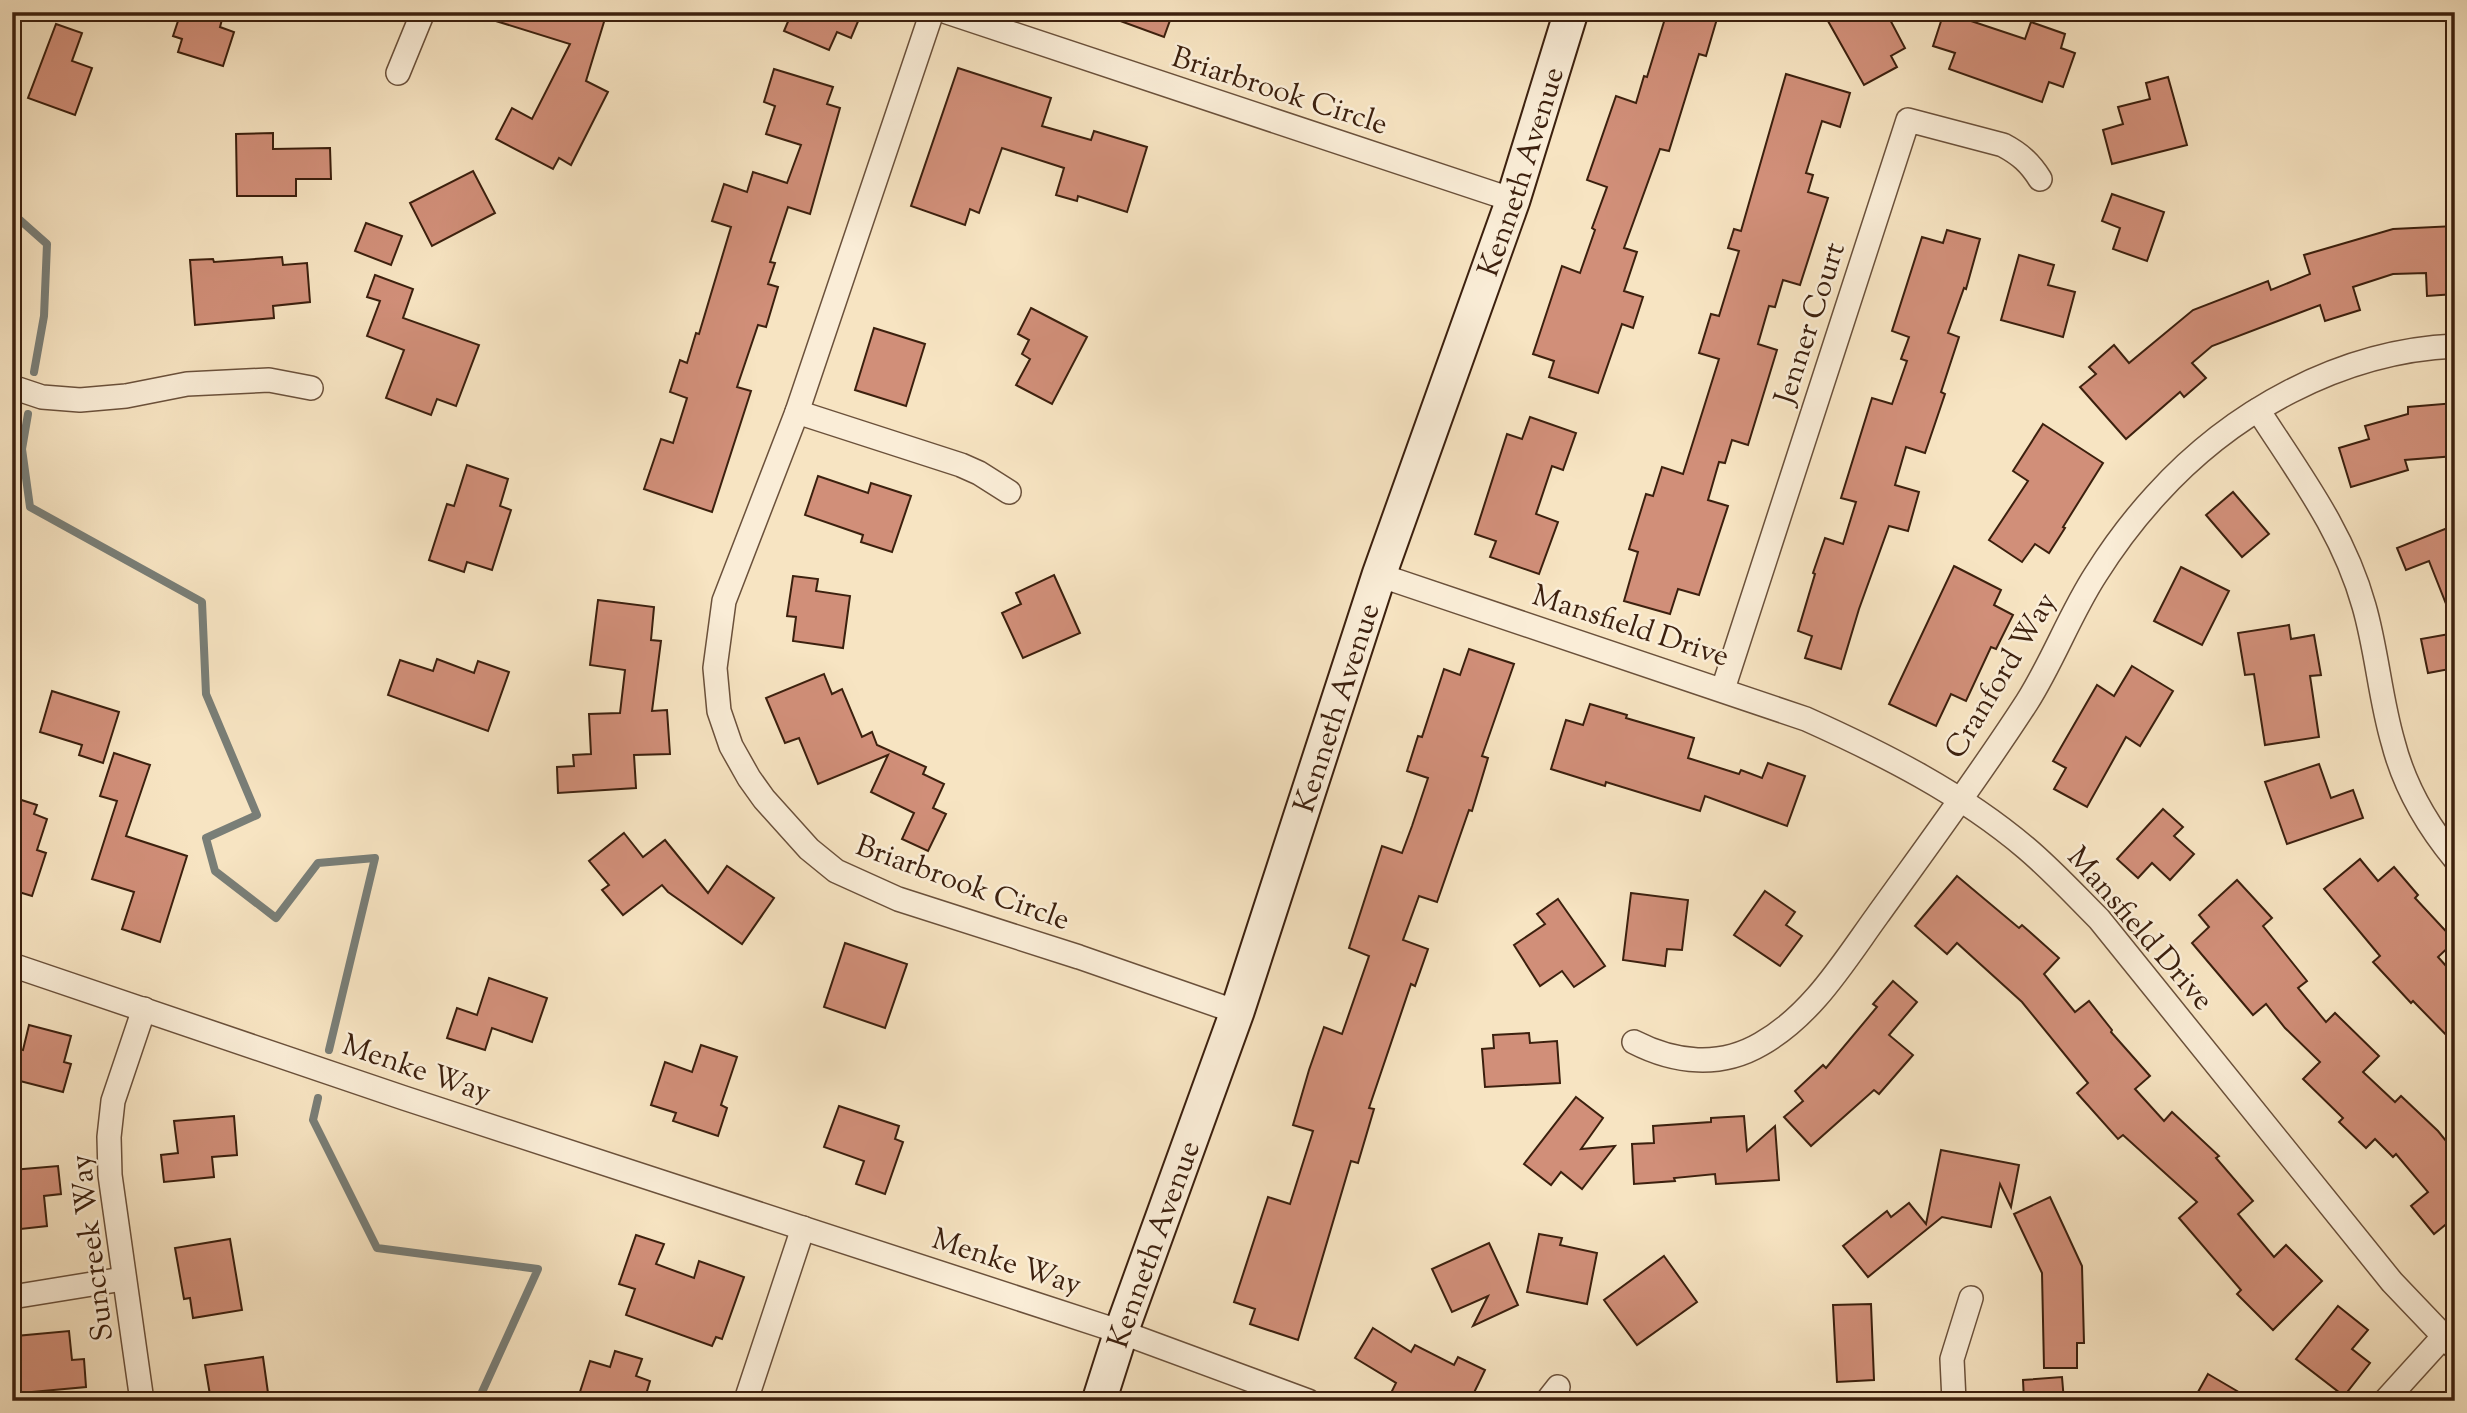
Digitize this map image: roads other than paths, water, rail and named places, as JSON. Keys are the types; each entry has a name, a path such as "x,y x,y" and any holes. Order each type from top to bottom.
{"main road":[{"name":"Kenneth Avenue","path":"1099,1401 1121,1332 1237,1012 1379,575 1513,200 1571,12"}],"street":[{"path":"398,73 423,12"},
{"name":"Briarbrook Circle","path":"932,12 797,412 724,601 715,667 719,711 749,778 764,799 809,849 836,871 898,899 1079,957 1237,1012"},
{"name":"Briarbrook Circle","path":"947,12 1513,200"},
{"name":"Jenner Court","path":"1723,689 1908,120 2003,145 2031,164 2040,179"},
{"name":"Cranford Way","path":"1634,1042 1669,1057 1708,1061 1745,1052 1790,1024 1823,990 1961,800 2028,700 2095,574 2155,496 2187,463 2221,434 2258,410 2294,389 2337,370 2429,347 2455,346"},
{"path":"12,387 42,397 80,400 126,396 187,384 269,380 311,388"},
{"path":"2258,410 2331,522 2350,563 2365,607 2392,742 2406,782 2430,825 2455,859"},
{"path":"797,412 961,465 979,472 1009,492"},
{"name":"Mansfield Drive","path":"1379,575 1806,719 1863,744 1961,800 2024,847 2099,919 2392,1282 2449,1343 2385,1401"},
{"name":"Menke Way","path":"12,965 404,1098 1121,1332 1308,1401"},
{"name":"Suncreek Way","path":"142,1401 110,1175 109,1137 113,1101 144,1009"},
{"path":"748,1394 803,1228"},
{"path":"12,1297 123,1279"},
{"path":"1954,1401 1952,1359 1971,1298"}],"waterway":[{"path":"12,213 47,244 44,316 34,372"},
{"path":"28,414 22,449 30,507 202,602 206,694 257,815 206,838 215,871 276,918 318,863 375,858 329,1050"},
{"path":"318,1098 313,1120 377,1248 538,1269 478,1401"}]}
